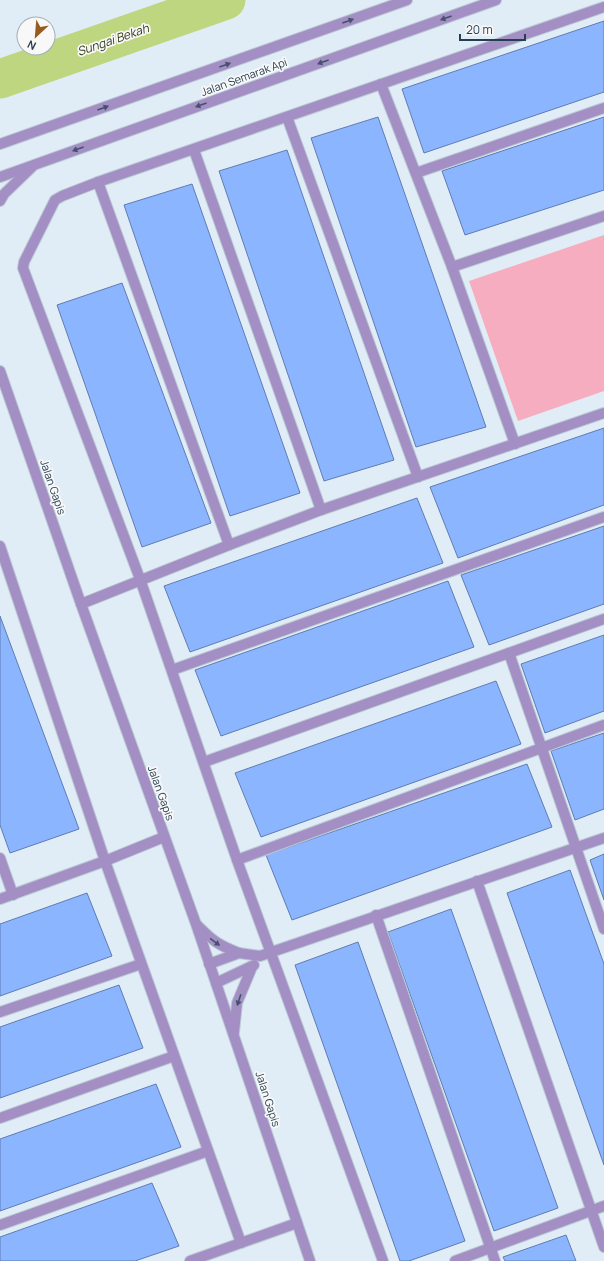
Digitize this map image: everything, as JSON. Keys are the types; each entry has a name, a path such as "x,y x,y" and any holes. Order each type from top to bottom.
{"street":[{"name":"Jalan Semarak Api","path":"0,144 408,0"},
{"name":"Jalan Semarak Api","path":"0,177 496,0"},
{"path":"383,1261 237,860 140,579 23,268 24,262 55,200 62,196 98,182 604,7"},
{"path":"381,84 452,267 515,444"},
{"path":"416,173 604,108"},
{"path":"287,117 418,477"},
{"path":"194,150 321,510"},
{"path":"0,202 4,194 35,164"},
{"path":"98,182 229,545"},
{"path":"452,267 604,216"},
{"name":"Jalan Gapis","path":"0,371 81,604 196,924 310,1261"},
{"path":"81,604 140,579 321,510 604,413"},
{"path":"172,670 604,517"},
{"path":"0,546 105,861 241,1243"},
{"path":"204,762 604,619"},
{"path":"508,653 604,929"},
{"path":"237,860 604,725"},
{"path":"0,899 105,861 164,837"},
{"path":"196,924 219,945 239,953 260,956 604,838"},
{"path":"0,858 13,895"},
{"path":"477,881 604,1247"},
{"path":"376,915 495,1261"},
{"path":"209,964 239,953"},
{"path":"234,1035 237,1002 252,967 260,956"},
{"path":"0,1012 141,964"},
{"path":"216,983 252,967"},
{"path":"0,1118 174,1056"},
{"path":"0,1225 208,1151"},
{"path":"455,1261 604,1206"},
{"path":"190,1261 297,1223"}],"shaded area":[{"path":"604,235 604,391 518,421 469,281"}],"building":[{"path":"604,21 604,92 424,153 402,89"},
{"path":"378,117 486,427 416,447 311,138"},
{"path":"604,117 604,190 465,235 442,171"},
{"path":"287,150 394,460 324,481 219,171"},
{"path":"192,184 300,493 230,516 124,205"},
{"path":"122,283 211,523 142,547 57,305"},
{"path":"604,428 604,505 458,558 430,487"},
{"path":"417,498 443,563 190,652 164,586"},
{"path":"604,526 604,604 489,645 461,575"},
{"path":"448,581 474,647 221,736 195,670"},
{"path":"0,616 79,829 10,853 0,825"},
{"path":"604,635 604,711 545,733 521,664"},
{"path":"496,681 521,744 261,837 235,773"},
{"path":"604,733 604,809 575,820 551,751"},
{"path":"527,764 552,827 292,920 266,855"},
{"path":"604,854 604,900 590,860"},
{"path":"570,870 604,964 604,1165 507,893"},
{"path":"87,893 112,956 0,996 0,924"},
{"path":"451,909 558,1208 494,1231 388,932"},
{"path":"358,942 465,1241 409,1261 400,1261 295,965"},
{"path":"119,985 143,1048 0,1098 0,1027"},
{"path":"156,1084 181,1147 0,1211 0,1139"},
{"path":"152,1183 179,1246 135,1261 0,1261 0,1237"},
{"path":"566,1235 576,1261 505,1261 503,1257"}],"waterway":[{"name":"Sungai Bekah","path":"0,79 226,0"}]}
